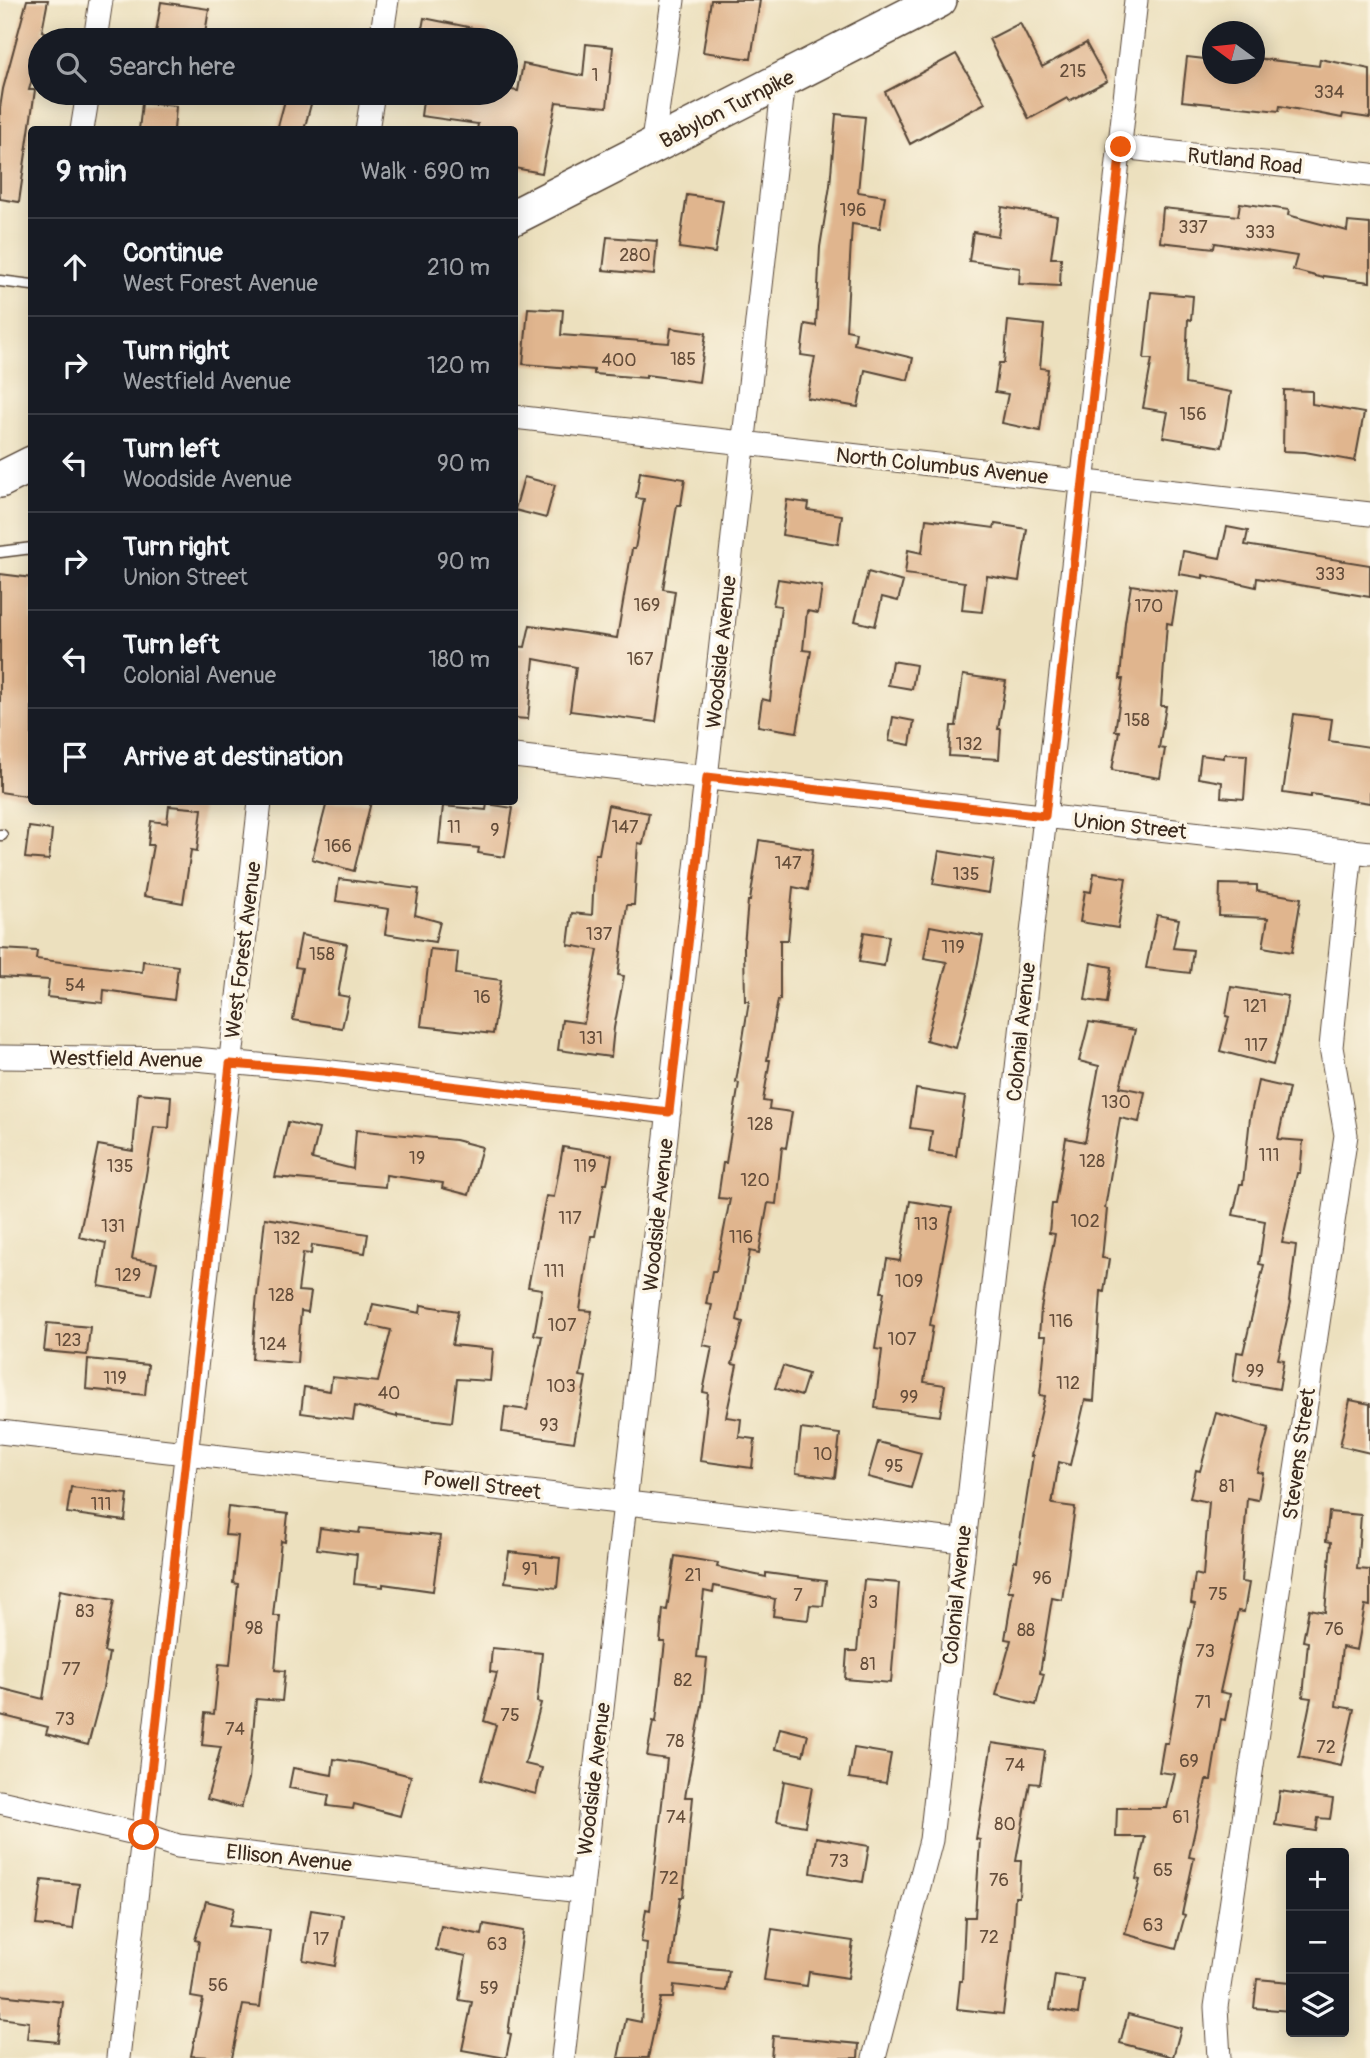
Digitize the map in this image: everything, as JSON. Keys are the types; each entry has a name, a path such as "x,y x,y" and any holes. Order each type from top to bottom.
{"main road":[{"name":"Babylon Turnpike","path":"518,215 939,0"},
{"path":"0,480 28,466"}],"street":[{"path":"98,28 101,0"},
{"path":"383,28 387,0"},
{"path":"652,148 673,0"},
{"name":"Colonial Avenue","path":"874,2058 931,1840 1136,0"},
{"name":"Woodside Avenue","path":"563,2058 784,80"},
{"path":"83,126 86,105"},
{"path":"368,126 371,105"},
{"name":"Rutland Road","path":"1121,147 1370,175"},
{"name":"North Columbus Avenue","path":"518,417 1370,514"},
{"name":"Union Street","path":"518,756 1361,852"},
{"name":"West Forest Avenue","path":"118,2058 260,805"},
{"name":"Stevens Street","path":"1219,2058 1216,2007 1346,1135 1331,1047 1361,852"},
{"name":"Westfield Avenue","path":"0,1057 195,1059 323,1071 669,1112"},
{"name":"Powell Street","path":"0,1432 963,1541"},
{"name":"Ellison Avenue","path":"0,1802 144,1835 178,1846 581,1891"}],"lane":[{"path":"0,281 28,284"},
{"path":"0,552 28,548"}],"building":[{"path":"27,0 48,0 43,28 28,28 28,105 33,105 19,202 0,199 0,108"},
{"path":"711,0 760,0 751,59 703,52"},
{"path":"161,2 209,9 206,28 157,28"},
{"path":"424,18 473,28 422,28"},
{"path":"1020,23 1042,67 1086,43 1107,81 1069,101 1067,98 1029,119 989,39"},
{"path":"586,44 613,47 607,107 556,102 542,173 518,169 518,126 478,126 421,116 422,105 518,105 523,64 583,76"},
{"path":"956,54 985,103 910,144 885,92"},
{"path":"1187,57 1202,59 1202,84 1265,84 1265,59 1319,66 1320,59 1370,69 1370,118 1343,114 1342,118 1280,106 1279,111 1182,101"},
{"path":"142,105 176,106 174,126 139,126"},
{"path":"284,105 311,105 305,126 278,126"},
{"path":"836,114 865,117 858,192 885,196 880,228 852,224 846,330 856,332 854,344 913,358 908,380 865,370 858,407 807,398 815,357 801,355 805,324 816,326 820,247 830,186"},
{"path":"687,195 723,200 715,253 679,248"},
{"path":"1240,203 1289,210 1288,215 1347,231 1348,222 1370,224 1370,282 1323,278 1293,270 1297,256 1215,243 1214,248 1160,242 1163,208 1238,216"},
{"path":"1002,207 1057,216 1051,258 1061,258 1060,286 1019,284 1020,268 969,261 973,232 998,236"},
{"path":"607,237 657,241 654,275 603,270"},
{"path":"1151,292 1193,296 1191,320 1188,319 1185,384 1231,392 1222,447 1163,437 1168,412 1143,408 1152,359 1144,359"},
{"path":"528,308 563,310 561,335 669,343 671,328 706,333 699,382 646,375 646,378 594,374 594,370 523,364"},
{"path":"1008,321 1044,325 1040,368 1048,369 1040,431 1002,423 1008,394 995,392 999,363 1004,363"},
{"path":"1284,390 1312,391 1312,404 1364,413 1355,461 1283,451"},
{"path":"640,472 685,479 681,505 677,505 663,589 675,591 656,722 570,711 576,667 534,659 528,719 518,718 518,646 525,647 530,625 617,638 632,549 635,549 644,499 636,498"},
{"path":"524,477 555,485 546,518 518,511"},
{"path":"787,500 809,503 808,510 842,515 838,544 782,535"},
{"path":"926,519 994,528 995,524 1027,529 1019,581 987,576 982,612 962,610 965,582 905,574 908,550 922,553"},
{"path":"1227,527 1248,531 1245,545 1370,565 1370,597 1257,578 1256,587 1203,575 1203,578 1179,574 1183,551 1220,558"},
{"path":"868,572 903,582 898,601 882,597 875,626 855,621"},
{"path":"0,574 28,578 28,796 0,792"},
{"path":"778,579 822,586 818,613 807,611 803,650 811,651 797,732 758,726 762,699 770,701 781,606 773,605"},
{"path":"1131,585 1177,592 1172,624 1167,623 1161,706 1166,706 1159,748 1165,749 1160,778 1112,770 1119,731 1115,731 1123,679 1120,679"},
{"path":"892,661 916,665 912,689 888,685"},
{"path":"963,675 1006,681 998,729 1001,729 999,759 949,756 951,726 956,726"},
{"path":"1294,714 1332,719 1329,741 1370,747 1370,803 1311,794 1311,797 1283,793"},
{"path":"893,717 914,721 910,745 889,741"},
{"path":"1224,754 1247,755 1244,799 1221,797 1222,782 1198,778 1201,755 1224,758"},
{"path":"326,805 370,805 354,871 312,859"},
{"path":"487,805 513,808 505,857 478,853 479,848 439,844 443,806 486,810"},
{"path":"608,805 649,813 643,844 638,843 634,905 627,905 618,975 624,976 611,1057 558,1050 562,1020 584,1023 598,950 568,945 572,913 592,915 595,854 599,854"},
{"path":"169,806 202,809 197,851 191,850 183,903 144,896 153,845 148,845 151,821 167,823"},
{"path":"29,827 52,830 49,860 25,858"},
{"path":"759,840 813,849 808,890 793,887 788,940 780,940 780,1000 767,1060 770,1060 763,1101 770,1102 769,1109 792,1112 786,1148 782,1147 776,1204 768,1203 759,1253 750,1251 737,1320 743,1322 732,1364 737,1365 726,1417 741,1419 739,1437 755,1439 752,1468 700,1461 708,1393 703,1392 712,1347 703,1345 712,1305 706,1304 712,1271 716,1271 730,1199 718,1198 739,1083 736,1082 749,1001 745,1001 744,946 748,901"},
{"path":"939,851 994,860 989,893 933,884"},
{"path":"1094,873 1126,878 1118,928 1080,922 1085,891 1091,892"},
{"path":"339,879 419,889 415,915 440,922 435,942 385,934 389,909 336,901"},
{"path":"1220,884 1257,885 1257,891 1301,898 1292,952 1263,947 1268,918 1219,916"},
{"path":"1157,915 1179,919 1173,948 1193,950 1190,973 1146,968"},
{"path":"930,926 983,936 956,1048 926,1040 947,962 924,958"},
{"path":"864,932 889,936 884,966 859,962"},
{"path":"301,935 347,944 338,995 349,997 342,1028 293,1020 302,968 295,967"},
{"path":"0,949 37,951 36,959 142,972 143,961 178,966 174,1000 104,990 103,1003 47,997 49,980 0,977"},
{"path":"430,949 458,952 456,974 501,980 493,1034 421,1026"},
{"path":"1091,963 1112,967 1107,1003 1085,1000"},
{"path":"1231,987 1288,996 1273,1065 1220,1051 1229,1017 1226,1016"},
{"path":"1089,1022 1135,1030 1120,1087 1145,1092 1139,1122 1120,1118 1105,1208 1102,1258 1109,1259 1104,1292 1101,1291 1094,1401 1085,1400 1070,1465 1059,1462 1052,1504 1075,1507 1062,1600 1052,1598 1040,1673 1044,1674 1036,1705 996,1695 1011,1640 1005,1639 1013,1591 1008,1591 1014,1560 1017,1561 1031,1456 1045,1396 1040,1395 1046,1336 1039,1336 1041,1309 1055,1234 1049,1233 1052,1204 1055,1204 1066,1138 1085,1142 1099,1066 1079,1061"},
{"path":"1258,1081 1289,1088 1278,1139 1303,1141 1300,1173 1297,1173 1282,1243 1296,1245 1291,1302 1278,1359 1284,1360 1279,1389 1233,1381 1237,1352 1243,1353 1264,1265 1259,1264 1265,1221 1233,1215 1240,1184 1243,1184 1250,1118"},
{"path":"916,1089 965,1097 956,1156 929,1152 932,1131 910,1128"},
{"path":"138,1093 171,1096 169,1128 154,1127 132,1259 157,1263 151,1295 99,1286 106,1243 79,1237 98,1145 133,1151"},
{"path":"288,1122 319,1129 312,1159 353,1169 356,1130 455,1140 482,1147 469,1195 442,1188 443,1183 386,1175 385,1187 275,1177"},
{"path":"563,1147 612,1155 595,1236 591,1236 580,1310 592,1311 580,1376 586,1377 574,1442 502,1432 505,1407 527,1410 542,1336 534,1335 542,1289 528,1287 546,1196 554,1197"},
{"path":"910,1201 952,1208 930,1325 933,1326 924,1382 945,1385 940,1416 875,1408 882,1350 875,1349 884,1292 881,1292 887,1259 900,1261"},
{"path":"265,1218 368,1234 365,1253 312,1245 311,1254 303,1253 298,1291 311,1292 308,1312 301,1311 297,1363 252,1359"},
{"path":"373,1304 420,1313 421,1305 458,1311 452,1345 493,1349 490,1381 457,1379 452,1422 397,1417 355,1406 353,1420 301,1413 304,1387 330,1391 332,1377 378,1382 391,1330 368,1325"},
{"path":"47,1323 90,1327 87,1355 44,1351"},
{"path":"88,1359 148,1365 145,1395 86,1389"},
{"path":"783,1366 808,1374 801,1396 775,1388"},
{"path":"1350,1400 1370,1404 1370,1453 1340,1446"},
{"path":"1216,1413 1269,1428 1257,1472 1263,1473 1258,1500 1247,1498 1241,1582 1249,1583 1244,1612 1238,1611 1220,1692 1230,1694 1225,1720 1221,1719 1211,1780 1206,1780 1189,1857 1194,1858 1182,1914 1185,1915 1176,1948 1125,1934 1140,1880 1136,1879 1145,1837 1116,1837 1117,1808 1167,1808 1175,1774 1159,1772 1164,1743 1168,1743 1195,1604 1191,1603 1195,1574 1203,1576 1209,1502 1190,1498 1196,1470 1200,1471"},
{"path":"801,1429 840,1434 835,1478 796,1473"},
{"path":"878,1442 921,1453 911,1488 868,1477"},
{"path":"71,1487 128,1494 125,1521 67,1513"},
{"path":"228,1507 288,1514 285,1542 281,1541 273,1616 280,1616 275,1670 285,1671 282,1701 256,1699 249,1779 241,1808 207,1799 221,1747 202,1745 205,1713 214,1714 219,1664 230,1665 238,1584 233,1583 238,1536 225,1535"},
{"path":"1329,1512 1361,1515 1357,1569 1370,1570 1370,1606 1365,1605 1357,1650 1342,1647 1336,1706 1354,1709 1341,1766 1299,1757 1311,1698 1303,1697 1308,1642 1303,1641 1309,1609 1325,1612 1331,1542 1326,1541"},
{"path":"320,1528 359,1533 360,1528 440,1536 433,1591 383,1584 383,1587 354,1584 357,1554 317,1549"},
{"path":"509,1552 560,1558 557,1588 505,1582"},
{"path":"675,1556 718,1563 717,1567 766,1577 766,1573 826,1581 823,1606 810,1605 808,1620 773,1616 775,1599 714,1586 713,1593 704,1591 697,1657 707,1658 702,1705 685,1797 693,1797 683,1897 680,1897 671,1965 729,1971 726,1991 674,1985 673,1998 661,1998 648,2058 618,2058 626,2019 641,2022 647,1943 641,1942 646,1909 650,1910 667,1759 647,1756 653,1721 656,1722 665,1642 660,1642 663,1609 667,1610"},
{"path":"864,1580 899,1583 891,1683 845,1679 847,1651 857,1651"},
{"path":"60,1590 114,1600 104,1652 109,1653 103,1688 88,1745 46,1734 48,1727 0,1715 0,1688 43,1699"},
{"path":"492,1648 542,1653 537,1702 541,1703 525,1764 542,1768 536,1794 481,1780 496,1725 484,1721 497,1673 490,1672"},
{"path":"780,1728 808,1735 803,1755 775,1749"},
{"path":"992,1743 1045,1751 1040,1784 1030,1783 1016,1861 1021,1861 1019,1897 1015,1897 1012,1951 1003,2014 957,2009 962,1981 965,1917 975,1917 980,1840 976,1839"},
{"path":"854,1748 891,1754 886,1783 849,1778"},
{"path":"334,1759 411,1776 400,1816 354,1804 353,1809 327,1806 329,1795 289,1788 293,1768 332,1775"},
{"path":"784,1781 812,1787 805,1826 777,1821"},
{"path":"1280,1791 1333,1799 1330,1819 1318,1818 1316,1831 1275,1825"},
{"path":"816,1837 869,1846 863,1882 811,1873"},
{"path":"42,1880 79,1884 73,1929 36,1925"},
{"path":"206,1901 234,1908 229,1926 270,1930 260,2007 243,2005 232,2058 191,2056 203,1999 191,1997 199,1941 195,1940"},
{"path":"311,1910 343,1915 335,1966 303,1960"},
{"path":"484,1924 523,1931 506,2058 462,2050 472,2002 459,2000 466,1956 436,1950 441,1926 482,1935"},
{"path":"772,1929 853,1941 848,1978 809,1972 807,1986 764,1980"},
{"path":"1055,1975 1083,1979 1078,2014 1050,2009"},
{"path":"1257,1979 1286,1982 1286,2011 1254,2008"},
{"path":"0,1995 63,2002 58,2042 27,2039 29,2022 0,2018"},
{"path":"1128,2014 1181,2028 1173,2057 1120,2043"},
{"path":"773,2036 859,2044 858,2058 771,2058"}],"route":[{"path":"144,1835 230,1064 323,1071 669,1112 707,777 1045,816 1121,147"}]}
